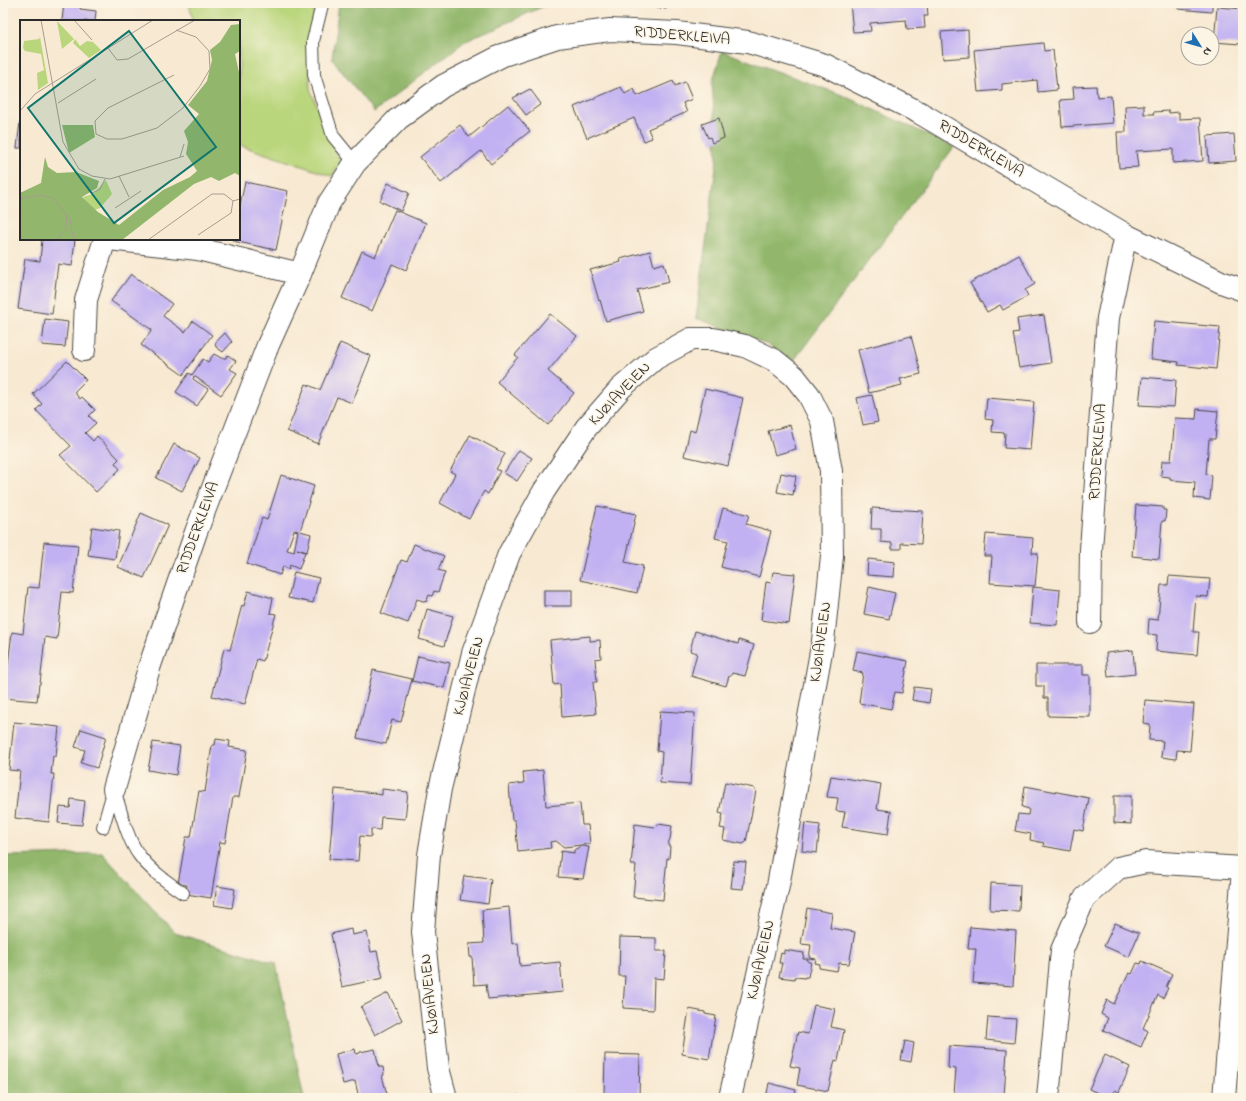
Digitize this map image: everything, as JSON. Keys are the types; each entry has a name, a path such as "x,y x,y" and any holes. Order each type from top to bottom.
{"street":[{"name":"RIDDERKLEIVA","path":"114,789 147,673 196,532 268,345 300,274 329,203 355,163 398,119 443,86 503,55 556,37 610,30 677,33 748,42 825,65 920,113 1126,235 1221,282 1243,290"},
{"name":"RIDDERKLEIVA","path":"1090,622 1091,549 1108,318 1126,235"},
{"path":"84,350 86,300 105,240"},
{"path":"118,240 198,249 300,274"},
{"name":"KJØIAVEIEN","path":"446,1098 438,1068 423,932 429,855 439,796 473,653 509,554 544,491 586,428 621,388 656,358 691,339 713,339 745,346 774,360 794,376 809,395 822,421 831,471 832,556 823,641 778,886 730,1098"},
{"path":"1048,1098 1062,950 1084,899 1118,868 1146,862 1243,869 1224,1098"}],"lane":[{"path":"322,5 313,41 314,75 333,136 355,163"},
{"path":"103,827 114,789"},
{"path":"114,789 127,832 138,854 160,877 183,893"}],"green space":[{"path":"189,3 322,3 322,5 315,4 310,46 310,89 341,163 332,176 240,145 240,20 193,20"},
{"path":"339,3 551,3 464,42 374,112 332,59"},
{"path":"722,51 842,95 954,147 792,363 768,345 696,318 717,159 712,83"},
{"path":"102,853 175,933 276,963 304,1098 3,1098 3,855"}],"building":[{"path":"64,3 81,3 80,9 96,11 95,20 62,20"},
{"path":"666,3 666,9 629,4"},
{"path":"850,3 927,4 928,16 924,16 925,28 907,29 906,20 870,23 871,31 853,32"},
{"path":"1178,3 1212,3 1212,12 1178,9"},
{"path":"1217,7 1243,9 1240,44 1220,42 1220,26 1215,26"},
{"path":"968,30 969,57 943,59 941,32"},
{"path":"1043,43 1044,51 1053,50 1057,90 1038,92 1037,80 1002,84 1002,90 978,92 974,50"},
{"path":"673,81 675,86 685,82 692,99 683,103 687,112 648,129 652,138 644,141 634,118 587,138 574,107 621,87 625,94 634,89 637,96"},
{"path":"1096,86 1097,97 1111,96 1113,123 1062,127 1060,100 1074,99 1073,87"},
{"path":"530,89 541,104 526,115 513,98"},
{"path":"508,105 530,131 491,164 481,151 441,183 420,157 460,125 469,137"},
{"path":"1144,105 1144,114 1169,111 1169,113 1179,112 1179,119 1200,118 1203,161 1173,163 1173,149 1136,151 1138,167 1119,168 1117,132 1126,132 1125,106"},
{"path":"719,118 724,138 712,143 710,137 708,138 702,124"},
{"path":"20,122 20,148 17,148"},
{"path":"1234,134 1236,161 1209,163 1207,136"},
{"path":"245,182 288,191 276,250 233,241 240,240 240,205"},
{"path":"388,183 409,193 401,211 380,201"},
{"path":"395,210 426,223 406,270 392,264 372,311 342,298 362,251 375,257"},
{"path":"42,240 75,240 72,266 58,264 52,314 18,309 25,259 40,261"},
{"path":"650,251 654,266 664,263 669,282 637,290 643,311 606,321 590,270 621,262 620,259"},
{"path":"1019,255 1035,284 1025,290 1028,296 1003,310 1000,305 987,312 970,283"},
{"path":"131,274 172,304 163,316 185,332 193,321 212,335 183,375 141,345 152,330 111,301"},
{"path":"550,314 577,336 548,371 574,393 548,425 497,382 518,357 515,355"},
{"path":"1044,315 1051,363 1019,368 1013,333 1019,332 1017,319"},
{"path":"45,319 68,322 65,347 42,345"},
{"path":"1154,321 1220,327 1216,369 1178,365 1179,362 1151,359"},
{"path":"225,333 232,342 223,352 216,347 215,343"},
{"path":"911,336 921,374 900,379 902,385 869,393 858,350"},
{"path":"340,343 371,356 352,403 337,397 318,444 287,431 306,384 320,390"},
{"path":"214,354 221,358 226,358 228,355 236,361 230,369 237,373 221,395 194,376 193,379 208,389 197,406 176,392 189,373 192,375 203,359 208,362"},
{"path":"67,361 86,380 74,392 80,399 82,397 95,410 89,416 96,423 85,433 93,441 97,436 119,459 115,463 120,469 96,492 60,455 71,446 36,410 42,404 33,394"},
{"path":"1142,377 1176,380 1174,407 1139,405"},
{"path":"705,389 743,398 728,466 684,456 690,430 695,432"},
{"path":"872,395 878,422 863,425 857,398"},
{"path":"987,398 1034,402 1030,450 1004,448 1005,433 992,432 993,420 985,419"},
{"path":"1197,409 1218,411 1215,439 1209,439 1206,474 1212,475 1210,500 1194,498 1195,482 1170,480 1170,477 1161,476 1162,461 1171,461 1175,418 1196,419"},
{"path":"790,425 796,449 775,455 768,431"},
{"path":"470,435 505,454 496,469 500,471 488,494 484,491 469,519 440,503 455,474 450,471"},
{"path":"174,444 200,458 182,491 156,478"},
{"path":"519,450 532,458 517,481 504,473"},
{"path":"781,473 796,476 793,495 777,492"},
{"path":"281,475 314,486 300,531 311,534 307,552 297,549 305,552 299,569 290,565 289,569 283,566 280,575 247,564 262,518 267,520","holes":["294,530 298,531 294,552 287,550"]},
{"path":"1136,505 1163,507 1163,510 1166,510 1165,521 1162,521 1159,559 1132,556"},
{"path":"597,506 636,514 625,562 643,566 637,593 580,580"},
{"path":"723,508 749,515 746,524 771,531 759,577 721,567 728,541 715,538"},
{"path":"872,508 923,511 921,544 901,543 901,549 892,549 892,543 881,542 881,529 871,529"},
{"path":"141,513 168,525 144,578 118,567"},
{"path":"92,527 119,531 115,559 88,555"},
{"path":"986,534 1033,538 1032,553 1038,553 1035,586 990,583 992,556 984,556"},
{"path":"44,542 78,545 73,593 62,592 57,639 45,637 37,701 3,698 12,632 23,634 28,587 39,588"},
{"path":"414,544 444,556 438,570 445,572 438,592 434,591 432,596 429,595 426,602 417,599 408,623 381,613 401,560 407,562"},
{"path":"868,559 895,562 894,577 867,575"},
{"path":"294,572 319,578 313,603 288,598"},
{"path":"773,572 795,574 789,624 761,620 766,582 771,583"},
{"path":"1169,576 1210,579 1208,597 1196,596 1193,632 1199,632 1197,655 1156,651 1157,635 1148,634 1149,619 1158,620 1161,585 1168,585"},
{"path":"869,587 895,593 889,619 864,614"},
{"path":"1033,587 1060,590 1057,625 1030,623"},
{"path":"544,590 572,590 572,606 544,606"},
{"path":"248,591 273,598 270,613 276,614 263,661 257,659 245,704 212,696 224,649 230,650 242,605 244,606"},
{"path":"427,609 453,616 444,646 419,639"},
{"path":"695,631 738,644 739,640 754,645 745,676 732,673 731,676 729,676 726,686 691,676 697,653 690,651"},
{"path":"590,636 590,641 600,640 601,658 595,659 597,682 593,682 596,714 562,717 560,684 554,685 550,640"},
{"path":"1133,650 1135,674 1108,677 1106,653"},
{"path":"857,651 908,661 902,693 895,692 891,709 859,703 863,673 853,671"},
{"path":"418,656 450,663 444,688 412,681"},
{"path":"1036,665 1083,665 1083,675 1090,675 1090,717 1048,716 1048,698 1044,698 1044,686 1036,686"},
{"path":"373,670 412,679 401,722 392,720 386,744 357,738"},
{"path":"914,687 931,689 929,703 912,700"},
{"path":"1145,700 1194,704 1190,751 1177,750 1176,759 1161,757 1163,741 1149,740 1150,724 1143,723"},
{"path":"660,711 695,713 690,785 660,783 662,752 657,751"},
{"path":"14,722 59,727 56,756 53,756 51,774 54,774 49,822 15,818 20,771 9,770"},
{"path":"81,729 106,737 97,768 81,763 85,750 75,747"},
{"path":"216,739 230,741 229,747 247,750 239,797 233,797 225,843 220,842 211,898 186,894 187,885 178,884 186,837 191,837 199,791 205,792 212,745 215,745"},
{"path":"153,742 180,746 176,775 148,770"},
{"path":"543,770 546,806 580,803 582,825 588,825 590,844 564,847 556,841 550,842 551,848 518,852 515,820 512,820 509,785 524,783 523,772"},
{"path":"831,776 881,784 877,809 891,811 888,834 842,827 845,812 836,811 838,798 827,797"},
{"path":"725,782 754,788 756,791 746,842 743,844 723,840 725,829 720,828 723,814 719,813"},
{"path":"1025,786 1089,798 1083,831 1074,829 1070,851 1043,846 1044,843 1030,840 1031,834 1015,831 1018,814 1028,815 1029,809 1022,807"},
{"path":"335,789 382,795 382,789 408,792 405,819 381,817 380,830 371,829 371,837 360,836 358,861 329,859"},
{"path":"1114,796 1131,796 1131,824 1114,823"},
{"path":"71,799 85,801 82,825 58,823 60,807 70,808"},
{"path":"805,823 820,825 817,853 802,851"},
{"path":"635,824 655,827 658,824 672,826 668,846 670,846 669,859 667,858 663,900 633,897 636,865 631,865"},
{"path":"581,846 589,847 583,879 558,877 561,851 574,853 574,850"},
{"path":"734,861 746,862 743,889 731,888"},
{"path":"464,876 491,879 488,904 460,900"},
{"path":"991,883 1020,885 1019,911 990,910"},
{"path":"217,886 235,889 232,908 214,905"},
{"path":"509,907 512,944 518,943 520,966 560,962 563,992 488,999 486,984 474,985 472,957 470,957 469,944 484,943 482,910"},
{"path":"807,908 832,913 830,928 855,932 849,964 839,963 837,971 819,968 820,964 815,963 816,959 809,958 811,945 801,944"},
{"path":"1115,923 1139,933 1129,957 1104,946"},
{"path":"970,927 1016,931 1013,986 973,983 976,949 968,949"},
{"path":"351,929 352,935 367,932 371,952 377,951 383,978 342,987 331,934"},
{"path":"620,937 656,938 656,951 666,951 664,979 654,978 653,1010 623,1008 625,976 619,976"},
{"path":"784,950 804,953 803,959 808,959 808,962 811,962 808,977 795,977 795,979 779,977 782,963 779,963 781,953 784,954"},
{"path":"1142,961 1172,974 1163,998 1158,995 1143,1028 1148,1031 1141,1047 1103,1030 1108,1018 1101,1014 1107,1000 1114,1004 1129,973 1132,974 1137,963 1141,964"},
{"path":"388,993 402,1020 375,1035 361,1007"},
{"path":"814,1005 835,1009 831,1027 844,1030 838,1061 835,1060 828,1091 797,1085 800,1068 790,1066 798,1032 808,1034"},
{"path":"689,1009 716,1016 709,1059 682,1054"},
{"path":"988,1017 1016,1019 1014,1043 986,1040"},
{"path":"905,1041 914,1043 911,1062 901,1060"},
{"path":"949,1046 1007,1050 1004,1097 954,1094 956,1069 948,1068"},
{"path":"355,1049 356,1054 375,1049 379,1067 383,1067 384,1075 382,1076 388,1098 359,1098 355,1081 343,1084 336,1054"},
{"path":"605,1054 640,1055 639,1098 609,1098 610,1094 604,1094"},
{"path":"1105,1055 1130,1067 1119,1092 1115,1090 1112,1098 1108,1098 1089,1089"},
{"path":"769,1083 796,1090 794,1098 766,1098"},
{"path":"519,1095 519,1098 505,1098 505,1097"}]}
